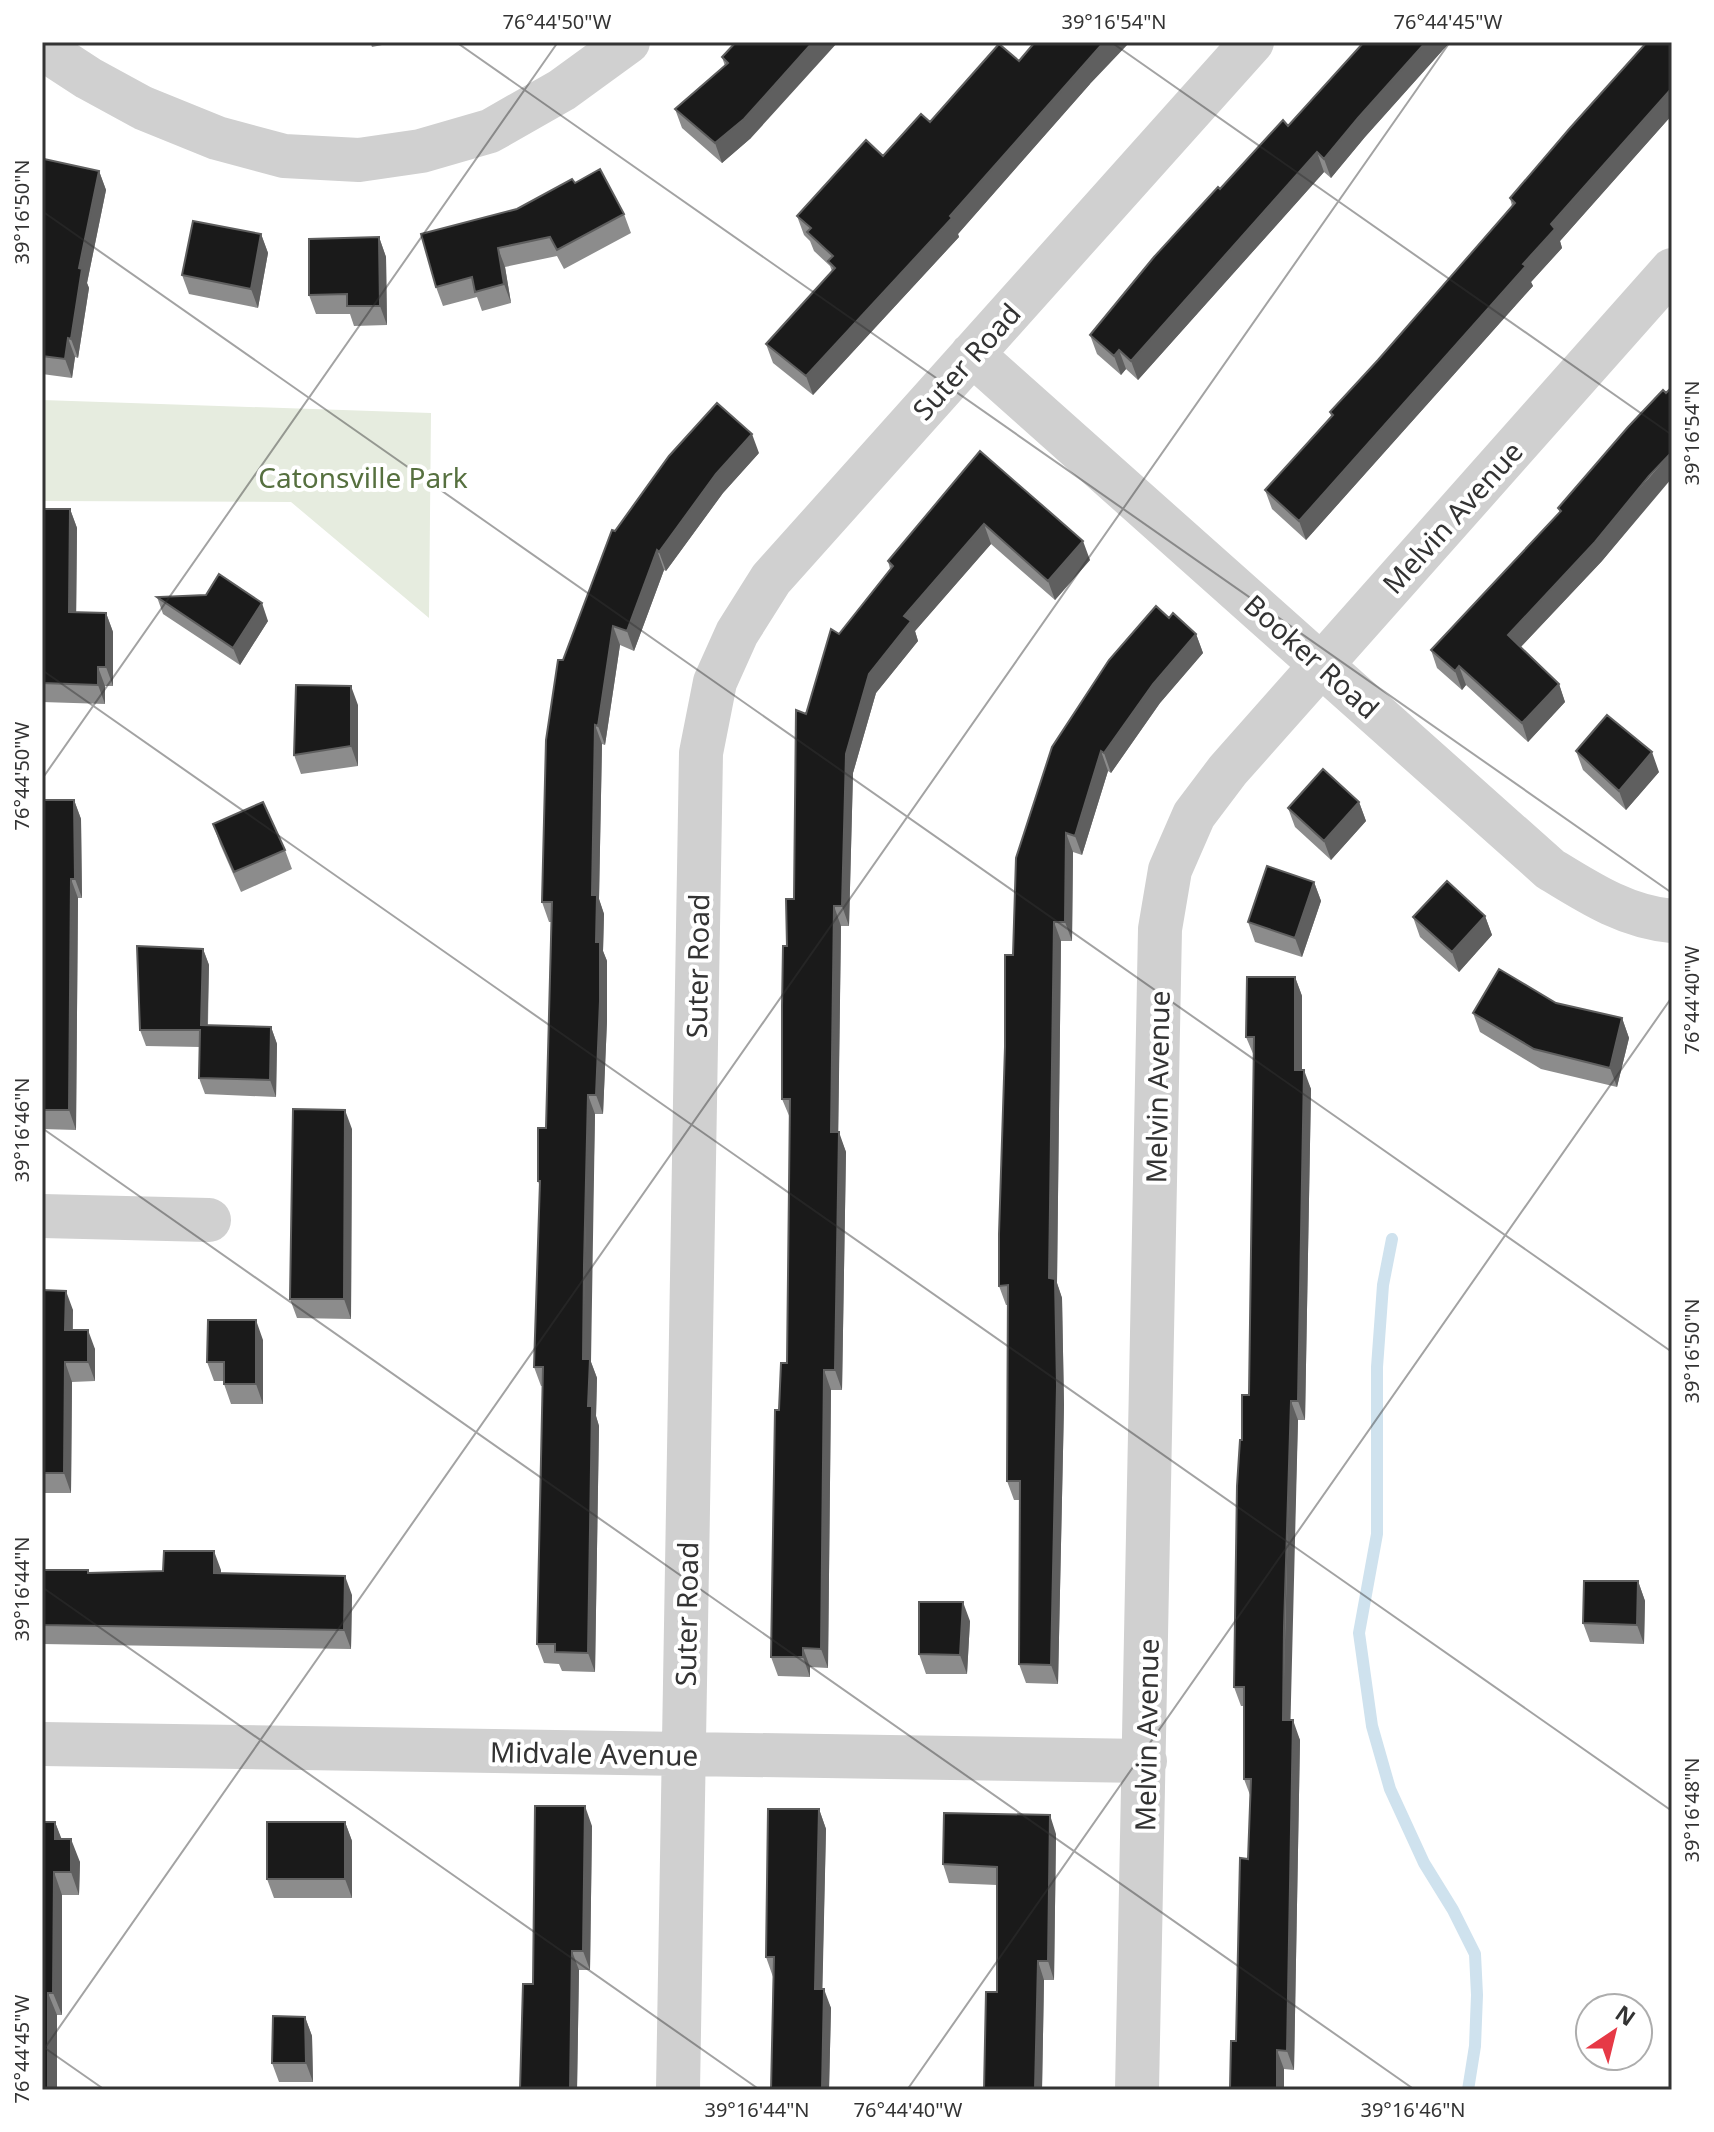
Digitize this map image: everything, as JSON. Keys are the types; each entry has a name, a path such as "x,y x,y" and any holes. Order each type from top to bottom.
{"street":[{"path":"42,48 143,108 217,138 284,156 359,160 421,151 490,131 562,90 628,42"},
{"name":"Suter Road","path":"678,2090 701,753 715,682 737,633 771,579 1252,42"},
{"name":"Melvin Avenue","path":"1137,2090 1160,929 1170,870 1194,815 1228,770 1672,270"},
{"name":"Booker Road","path":"972,354 1550,869 1603,901 1651,919 1672,921"},
{"path":"42,1216 209,1220"},
{"name":"Midvale Avenue","path":"42,1744 1145,1761"}],"green space":[{"name":"Catonsville Park","path":"42,400 431,413 429,618 291,502 42,501"}],"building":[{"path":"736,42 813,42 744,119 715,143 675,109 728,63 722,57"},
{"path":"1035,42 1104,42 950,216 952,218 806,376 766,344 835,268 828,261 833,256 807,232 811,228 797,216 866,140 883,156 921,114 930,122 999,44 1019,61"},
{"path":"1364,42 1426,42 1324,159 1317,152 1131,361 1119,350 1114,356 1090,335 1154,257 1218,187 1220,189 1283,120 1288,126"},
{"path":"1647,42 1672,42 1672,88 1551,224 1555,229 1523,264 1526,266 1299,521 1265,490 1515,203 1510,198"},
{"path":"44,159 99,171 79,268 82,269 65,359 42,356"},
{"path":"600,169 624,214 557,250 550,237 498,248 504,284 475,292 472,277 436,287 421,234 517,209 572,179 575,183"},
{"path":"193,221 261,234 251,289 182,275"},
{"path":"379,237 380,306 347,306 347,294 309,295 309,239"},
{"path":"1672,387 1672,452 1595,542 1508,635 1559,684 1522,723 1459,666 1455,671 1431,650 1561,511 1558,508 1628,427 1663,390 1666,393"},
{"path":"717,403 752,434 716,474 659,552 657,550 627,631 613,626 598,726 595,725 592,895 597,895 600,1001 596,1095 588,1095 583,1359 590,1359 588,1406 592,1406 588,1653 555,1652 555,1644 537,1644 543,1367 534,1367 540,1181 538,1128 546,1128 552,902 542,902 546,740 558,660 563,660 612,530 615,531 669,456"},
{"path":"980,451 1083,541 1048,581 984,524 904,616 911,621 869,674 846,754 842,906 834,906 831,1132 839,1132 835,1370 824,1370 821,1649 803,1648 803,1657 771,1657 775,1410 779,1410 781,1363 787,1363 790,1099 782,1099 782,1006 783,946 787,946 786,899 794,899 796,710 806,714 831,629 839,634 893,566 888,561"},
{"path":"42,509 70,509 69,612 106,613 106,667 98,667 98,685 42,683"},
{"path":"219,574 262,603 233,648 157,597 206,595"},
{"path":"1156,606 1169,618 1173,613 1196,634 1153,684 1104,753 1101,751 1075,836 1066,833 1065,922 1054,922 1049,1278 1055,1279 1057,1386 1051,1665 1019,1664 1020,1481 1007,1481 1008,1285 999,1286 1005,955 1013,955 1016,858 1052,747 1109,660"},
{"path":"296,685 351,686 351,746 294,755"},
{"path":"1607,715 1652,752 1619,791 1576,751"},
{"path":"1323,769 1359,802 1324,841 1288,808"},
{"path":"42,800 74,800 69,1110 42,1110"},
{"path":"263,802 285,850 234,872 213,824"},
{"path":"1267,866 1314,882 1295,938 1248,922"},
{"path":"1447,881 1485,916 1452,952 1413,917"},
{"path":"137,946 203,949 201,1025 271,1027 270,1080 199,1078 200,1030 140,1030"},
{"path":"1499,969 1556,1003 1622,1018 1610,1068 1534,1049 1473,1013"},
{"path":"1247,977 1295,977 1295,1070 1304,1070 1298,1401 1291,1401 1284,1627 1283,1720 1293,1720 1287,2051 1277,2050 1277,2090 1227,2090 1230,2089 1231,2041 1236,2041 1240,1858 1248,1859 1251,1779 1244,1779 1244,1687 1234,1687 1237,1486 1242,1440 1242,1395 1249,1395 1254,1037 1246,1037"},
{"path":"293,1109 345,1110 344,1299 290,1299"},
{"path":"42,1290 66,1291 65,1330 88,1330 88,1362 65,1362 64,1473 42,1473"},
{"path":"208,1320 256,1320 256,1384 224,1384 224,1362 207,1362"},
{"path":"164,1551 214,1551 214,1573 345,1576 344,1630 42,1625 42,1570 88,1570 88,1573 163,1571"},
{"path":"1584,1581 1638,1581 1637,1625 1583,1623"},
{"path":"919,1602 963,1602 960,1655 919,1654"},
{"path":"535,1806 585,1806 583,1951 572,1951 570,2090 520,2090 523,1984 533,1984"},
{"path":"768,1809 819,1809 815,1989 824,1989 822,2090 771,2090 774,1957 766,1957"},
{"path":"944,1813 1050,1815 1048,1961 1038,1961 1035,2090 984,2090 986,1992 997,1992 997,1867 943,1864"},
{"path":"42,1822 55,1822 55,1839 71,1839 71,1872 54,1872 53,1993 48,1993 48,2090 42,2090"},
{"path":"267,1822 345,1822 345,1879 267,1879"},
{"path":"273,2016 305,2017 306,2063 272,2063"}],"waterway":[{"path":"1392,1239 1383,1285 1377,1367 1377,1534 1359,1633 1372,1726 1390,1789 1424,1863 1475,1954 1475,2046 1468,2090"}]}
